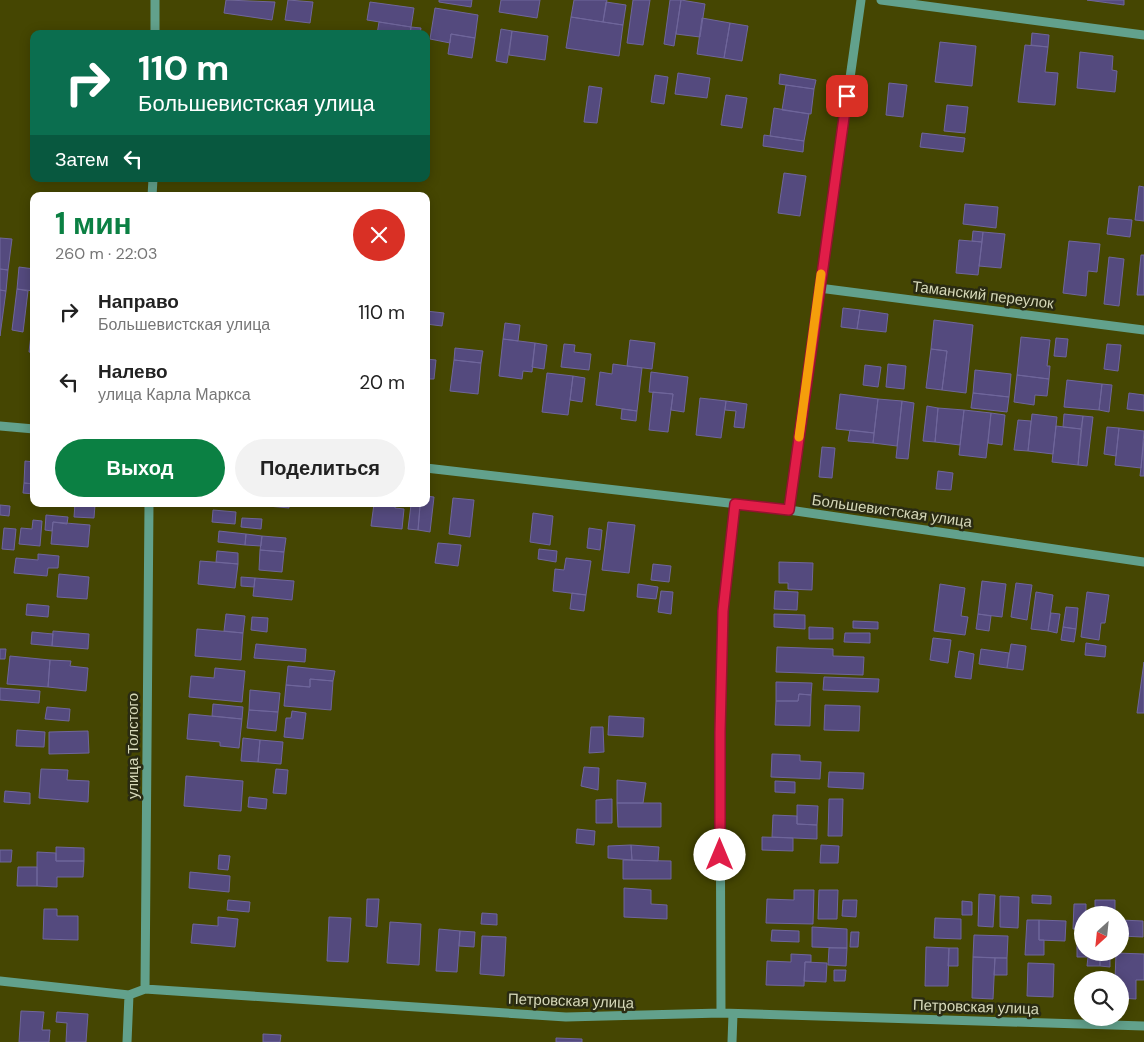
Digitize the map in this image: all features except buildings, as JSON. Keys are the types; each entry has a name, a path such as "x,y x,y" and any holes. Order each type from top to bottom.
{"street":[{"path":"155,0 155,30"},
{"path":"789,510 861,0"},
{"path":"881,0 1144,35"},
{"name":"Таманский переулок","path":"819,288 1144,330"},
{"path":"0,426 30,428"},
{"name":"Большевистская улица","path":"430,468 789,510 1144,562"},
{"path":"721,1013 720,732 723,611 735,504"},
{"name":"улица Толстого","path":"145,989 148,507"},
{"path":"0,981 129,996 127,1042"},
{"name":"Петровская улица","path":"129,996 145,989 566,1017 721,1013 1144,1026"},
{"path":"732,1042 733,1014"}],"slow traffic":[{"path":"799,437 821,274"}],"route":[{"path":"720,855 720,732 723,611 735,504 789,510 847,96"}]}
